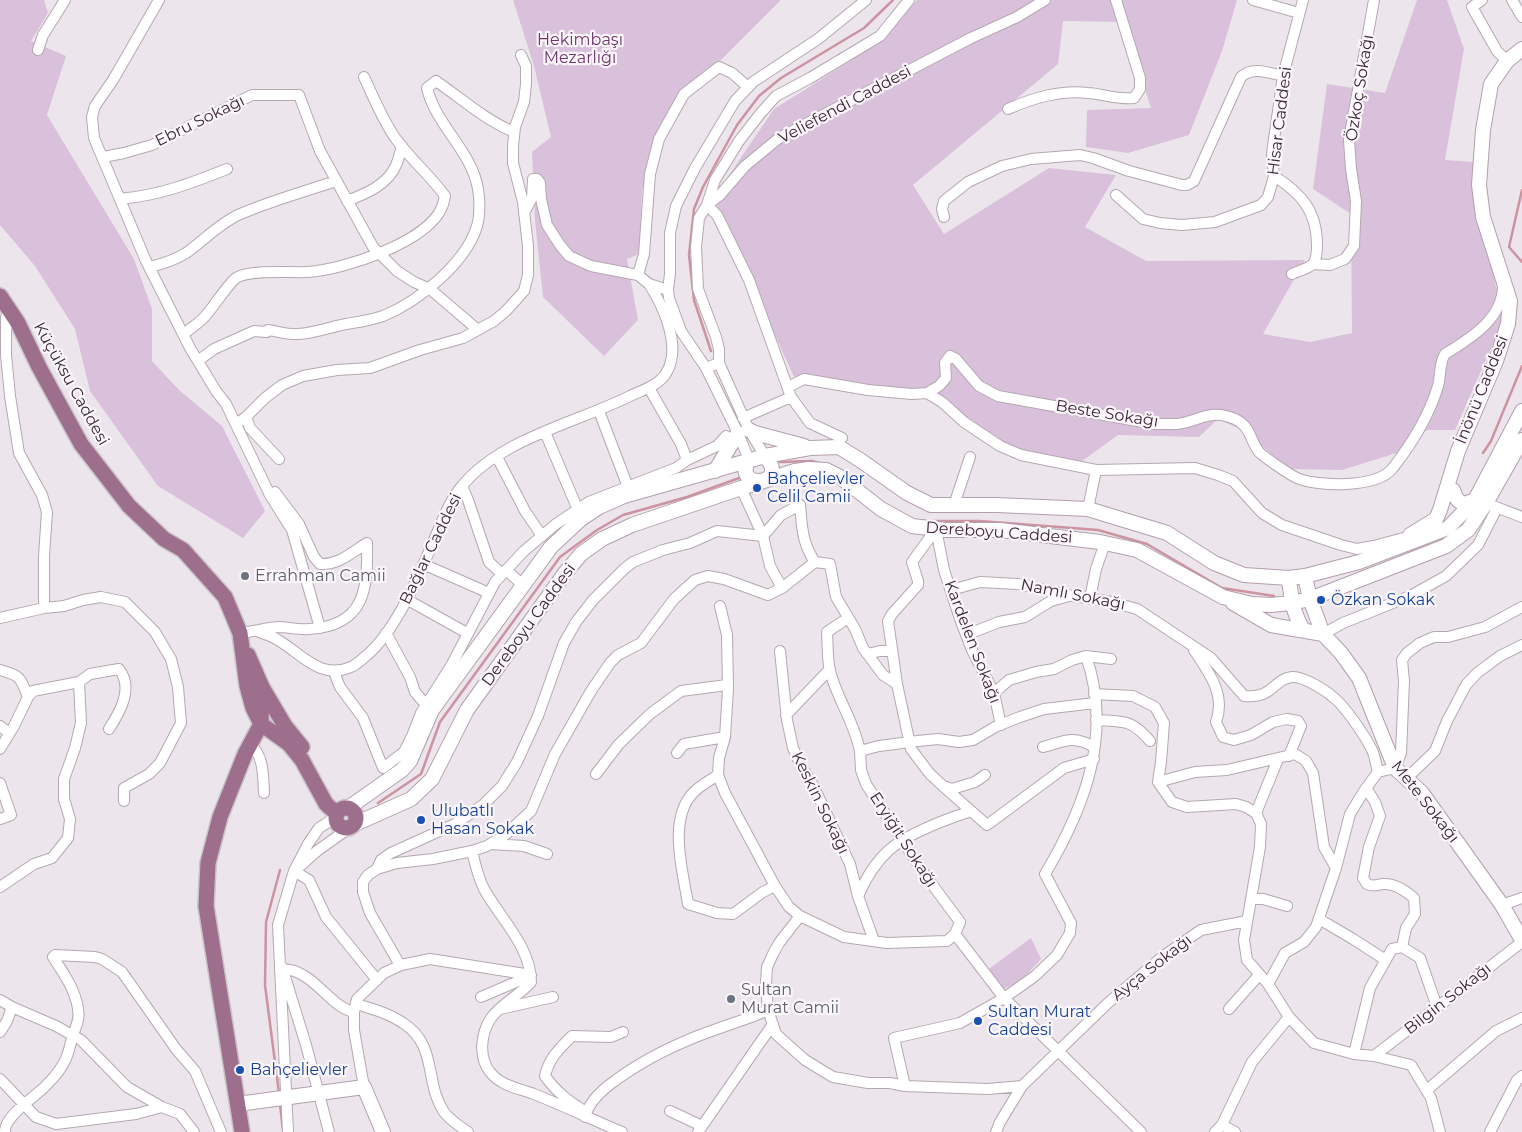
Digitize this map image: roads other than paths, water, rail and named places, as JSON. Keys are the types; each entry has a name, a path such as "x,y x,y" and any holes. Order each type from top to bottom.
{"main road":[{"name":"İnönü Caddesi","path":"1368,558 1436,519 1458,451 1496,361 1508,324 1510,301 1483,217 1479,185 1483,130 1491,84 1506,61 1522,49"},
{"name":"Küçüksu Caddesi","path":"0,296 18,323 39,367 81,444 129,506 164,539 183,550 225,597 281,730 299,742 341,811 337,823 342,828 353,825"},
{"name":"Küçüksu Caddesi","path":"3,313 74,445 116,501 127,514 150,534 201,570"},
{"name":"Dereboyu Caddesi","path":"765,456 810,448 839,447 907,493 931,505 997,505 1088,509 1167,533 1214,562 1244,575 1289,578 1304,576 1368,558 1448,528 1486,504 1522,411"},
{"path":"715,471 739,429 810,448"},
{"name":"Dereboyu Caddesi","path":"353,825 411,799 432,779 468,710 565,573 581,554 602,539 632,525 741,488 796,471 809,469 826,470 840,477 881,509 912,526 936,529 1000,530 1105,543 1137,550 1222,597 1271,606 1310,599 1446,546 1468,530 1486,504 1522,440"},
{"path":"1439,548 1448,528 1458,451"},
{"path":"341,811 402,770 410,761 432,710 551,547 564,533 599,507 624,496 749,460 765,456 772,468 770,476 764,481 755,482 748,476 746,468 749,460"},
{"path":"1452,490 1459,502 1464,504 1486,504"},
{"name":"Mete Sokağı","path":"1304,576 1323,634 1341,653 1358,678 1395,768 1422,793 1502,905 1522,941"},
{"path":"1289,578 1291,603 1295,616 1303,630"},
{"path":"1222,597 1271,625 1323,634"},
{"name":"Küçüksu Caddesi","path":"240,635 247,686 253,708 262,724"},
{"path":"242,1132 206,906 208,863 220,817 250,744 262,724 262,687"},
{"path":"250,744 253,708"},
{"path":"250,744 281,730 270,722 262,724"},
{"path":"238,1104 364,1087 383,1132"}],"street":[{"path":"38,50 43,35 65,0"},
{"path":"159,0 113,80 95,106 92,117 94,138 150,267 190,348 236,424 270,495 292,530 320,628"},
{"path":"765,456 739,429 706,368 681,331 668,290 670,233 676,206 695,168 734,101 753,82 818,39 866,0"},
{"path":"749,460 719,363 719,349 716,337 698,289 696,247 699,218 707,205 715,180 740,141 776,96 880,36 909,0"},
{"name":"Veliefendi Caddesi","path":"707,205 720,195 745,166 779,138 971,38 1017,17 1045,0"},
{"path":"1008,109 1024,102 1056,94 1086,93 1127,99 1134,98 1140,89 1140,78 1116,0"},
{"path":"1253,0 1299,13"},
{"name":"Hisar Caddesi","path":"1116,195 1143,219 1182,225 1215,222 1261,205 1268,197 1274,176 1272,153 1283,76 1303,0"},
{"name":"Özkoç Sokağı","path":"1313,264 1330,265 1345,259 1354,246 1356,201 1349,140 1374,0"},
{"path":"1482,0 1472,7 1497,52 1506,61"},
{"path":"1512,0 1522,17"},
{"path":"236,424 282,384 303,376 336,370 370,368 420,350 463,338 494,321 524,292 528,275 528,246 524,213 513,162 514,132 524,102 526,84 526,66 521,55"},
{"path":"638,275 644,254 650,174 659,139 673,112 684,94 719,67 732,73 748,87"},
{"path":"944,217 942,209 944,201 968,182 1002,166 1031,159 1086,156 1148,177 1186,185 1194,181 1241,76 1255,70 1283,76"},
{"path":"184,334 205,316 237,278 253,274 309,272 332,268 380,254 420,231 435,217 442,207 444,196 434,181 395,138 364,77"},
{"path":"199,360 214,350 254,331 267,332 268,330 296,334 382,316 408,304 430,288 452,267 473,237 478,224 479,191 476,174 431,102 427,88 436,81 500,126 514,132"},
{"name":"Ebru Sokağı","path":"103,157 152,145 252,95 299,95 320,150 336,181"},
{"path":"347,202 374,189 384,180 396,167 402,146"},
{"path":"120,199 142,197 175,190 227,169"},
{"path":"1274,176 1296,192 1309,209 1317,240 1316,258 1313,264 1292,274"},
{"path":"524,213 532,198 532,179 537,179 540,183 541,199 548,225 569,256 591,266 638,275 649,284 668,290"},
{"path":"150,267 184,254 208,235 239,215 271,202 336,181 373,247 403,275 414,282 430,288 478,330"},
{"path":"707,205 718,215 749,280 790,392 810,423 842,438"},
{"name":"Beste Sokağı","path":"927,393 939,386 946,378 945,363 950,356 956,360 979,386 998,396 1154,424 1178,424 1217,414 1236,420 1247,427 1260,452 1296,478 1314,482 1341,484 1372,480 1390,471 1408,448 1426,415 1438,387 1442,359 1445,354 1484,328 1493,316 1503,293 1503,276"},
{"name":"Bağlar Caddesi","path":"334,672 352,667 376,648 399,615 450,505 462,486 477,470 529,438 599,411 649,388 665,375 671,360 673,343 660,301 649,284"},
{"path":"3,313 9,388 19,453 42,494 48,512 44,556 44,608"},
{"path":"706,368 719,363"},
{"path":"257,631 275,638 318,668 334,672 340,687 363,718 383,768 404,752 426,705 451,666 495,582 524,551 589,502 676,468 686,460 717,446 790,392 804,379 868,390 912,394 927,393 942,402 964,422 1000,446 1021,454 1096,470 1195,468 1218,475 1232,481 1262,513 1282,525 1356,549 1406,537"},
{"path":"649,388 681,444 686,460"},
{"path":"599,411 628,487"},
{"path":"246,417 250,428 279,459"},
{"path":"544,432 578,510"},
{"path":"497,456 525,511 542,536"},
{"path":"954,506 970,457"},
{"path":"240,635 278,627 320,628 343,621 353,612 361,599 366,581 367,543 340,561 330,565 320,564 314,557 299,524 257,469"},
{"path":"1088,509 1096,470"},
{"path":"462,486 490,562 524,586"},
{"path":"741,488 763,536 770,566 782,588"},
{"path":"1323,634 1343,623 1410,596 1446,576 1478,545 1486,504 1522,517"},
{"path":"763,536 781,515 800,505 805,543 815,562"},
{"path":"936,529 912,562 918,585 888,621 896,684 911,749 930,774 987,825 1064,768 1094,759"},
{"name":"Kardelen Sokağı","path":"936,529 944,570 966,635 994,693 1001,725"},
{"path":"377,869 381,860 391,853 455,824 482,805 502,786 517,762 538,716 564,643 576,622 593,600 624,569 633,562 655,553 690,543 717,531 763,536"},
{"path":"1090,598 1096,569 1105,543"},
{"path":"400,965 370,913 363,892 363,882 368,875 377,869 397,863 472,852 505,835 530,810 555,754 591,691 610,663 618,655 641,643 674,600 695,580 708,576 724,579 768,595 782,588 815,562 830,564 836,597 855,629 863,648 883,675 896,684"},
{"path":"423,564 489,593"},
{"name":"Namlı Sokağı","path":"951,590 980,582 1018,584 1138,608 1211,658 1244,696 1255,697 1268,693 1284,679 1294,677 1310,682 1334,698 1355,722 1372,749 1378,772"},
{"path":"966,635 999,622 1025,617 1051,601 1070,595"},
{"path":"0,618 102,597 125,602 155,632 170,660 178,687 181,723 160,764 149,774 124,788 124,801"},
{"path":"406,599 467,633"},
{"path":"720,606 728,635 728,690 725,737 719,758 718,775 725,794 775,886 789,907 800,916 844,937 886,943 947,941 955,934 1004,998 1141,1132"},
{"path":"1268,984 1285,953 1304,942 1316,928 1336,868 1350,814 1378,772 1395,768 1401,752 1404,680 1402,660 1407,653 1420,643 1434,637 1448,637 1485,627 1522,607"},
{"name":"Eryiğit Sokağı","path":"848,618 827,632 830,669 837,691 857,736 861,770 866,784 923,872 960,922 955,934"},
{"path":"386,633 410,677 415,692 426,705"},
{"path":"1190,644 1208,670 1219,694 1220,713 1216,722 1223,737 1234,740 1251,735 1273,722 1287,719 1298,722 1301,726 1289,756"},
{"path":"1406,778 1436,751 1447,722 1466,685 1477,673 1500,656 1522,645"},
{"name":"Keskin Sokağı","path":"780,651 786,715 793,748 801,766 813,785 850,864 858,896 874,941"},
{"path":"867,654 892,651"},
{"path":"994,693 1009,680 1036,672 1054,670 1072,660 1086,656 1111,659"},
{"path":"905,1086 894,1038 960,1023 1004,998 1035,976 1057,955 1070,933 1071,923 1045,874 1077,814 1088,784 1094,759 1095,699 1092,673 1086,656"},
{"path":"0,749 33,691 79,682 90,674 119,669 123,675 125,696 121,710 109,729"},
{"path":"786,715 830,669"},
{"path":"0,670 11,673 21,679 28,697"},
{"path":"0,887 34,864 52,858 68,838 70,819 64,799 64,779 75,748 81,723 79,682"},
{"path":"596,774 619,744 637,726 681,691 727,685"},
{"path":"860,751 879,746 938,739 959,742 973,740 1001,725 1044,709 1095,699 1134,696 1155,707 1164,723 1162,762 1158,782 1172,802 1187,807 1236,804 1256,813 1261,824 1260,847 1244,940 1247,960 1268,984 1289,1018 1314,1042 1354,1054 1374,1056 1411,1066 1431,1098 1440,1132"},
{"path":"1096,720 1126,722 1138,728 1150,741"},
{"path":"0,726 9,734"},
{"path":"677,753 684,744 725,737"},
{"path":"1043,747 1072,739 1082,740 1094,747"},
{"path":"250,744 258,750 262,766 264,793"},
{"path":"1158,782 1195,772 1227,770 1295,754 1306,761 1313,773 1324,847 1336,868"},
{"path":"1256,813 1278,759"},
{"path":"718,775 691,795 681,814 679,836 688,904 717,913 733,914 763,892 775,886"},
{"path":"943,786 952,789 975,782 985,775"},
{"path":"0,783 11,815 0,819"},
{"path":"1366,788 1375,802 1380,816 1363,878 1367,884 1373,887 1386,884 1404,890 1414,898 1415,914 1406,928 1402,947"},
{"path":"288,1132 280,1098 278,925 294,871 308,844 319,828 341,811"},
{"path":"858,896 876,864 888,850 938,822 971,811"},
{"path":"294,871 317,851 353,825"},
{"path":"490,844 524,846 547,854"},
{"path":"472,852 484,888 514,935 525,956 531,975 531,982 528,986 499,1009 491,1019 481,1045 488,1071 498,1081 586,1115 622,1132"},
{"path":"294,871 308,880 326,916 377,980"},
{"path":"1502,905 1522,898"},
{"path":"1251,899 1263,899 1287,906"},
{"path":"800,916 779,943 767,967 768,1010 776,1034 805,1060 833,1077 868,1083 988,1088 1022,1086"},
{"path":"1319,919 1384,959"},
{"name":"Ayça Sokağı","path":"996,1132 1022,1086 1108,1003 1162,957 1201,930 1247,921"},
{"name":"Bilgin Sokağı","path":"1374,1056 1522,941"},
{"path":"1354,1054 1370,988 1384,959 1392,948 1402,947 1420,958 1437,1007"},
{"path":"5,1132 4,1128 23,1104 34,1096 60,1070 68,1055 72,1035 79,1016 78,1006 69,984 54,957 55,955 95,957 102,959 122,972 176,1049 195,1071 221,1132"},
{"path":"279,958 329,1132"},
{"path":"364,1087 354,1030 355,1008 358,998 392,968 430,959 531,975"},
{"path":"283,969 292,970 303,975 343,1008 355,1008 389,1015 404,1023 423,1043 434,1089 444,1112 468,1132"},
{"path":"481,997 531,975"},
{"path":"1229,1009 1259,975"},
{"path":"499,1009 553,997"},
{"path":"0,1000 72,1035 93,1052 126,1087 162,1107 180,1114 194,1132"},
{"path":"0,1032 7,1021 12,1007"},
{"path":"586,1115 592,1103 604,1088 633,1068 695,1037 768,1010"},
{"path":"1235,1132 1218,1129 1252,1062 1289,1018"},
{"path":"1427,1090 1496,1030 1522,1018"},
{"path":"670,1111 700,1129 773,1024"},
{"path":"586,1115 552,1086 545,1076 548,1065 556,1052 572,1036 611,1037 623,1032"},
{"path":"1490,1132 1517,1080 1522,1076"},
{"path":"0,1079 36,1117 56,1124 136,1114 162,1107"}],"waterway":[{"path":"711,351 694,300 689,255 694,209 703,187 737,125 759,96 781,78 864,28 893,0"},
{"path":"1522,190 1509,247 1522,262"},
{"path":"1483,453 1491,441 1522,366"},
{"path":"780,462 812,461 819,463"},
{"path":"378,803 421,774 440,722 560,557 597,530 623,515 687,497 742,477"},
{"path":"923,521 980,521 1098,530 1147,544 1222,588 1274,596"},
{"path":"279,1093 265,985 266,922 280,870"},
{"path":"280,1104 283,1130"}],"place":[{"name":"Bahçelievler Celil Camii","path":"757,488"},
{"name":"Errahman Camii","path":"245,576"},
{"name":"Özkan Sokak","path":"1321,600"},
{"name":"Ulubatlı Hasan Sokak","path":"421,820"},
{"name":"Sultan Murat Camii","path":"731,999"},
{"name":"Sultan Murat Caddesi","path":"978,1021"},
{"name":"Bahçelievler","path":"240,1070"}],"park label":[{"name":"Hekimbaşı Mezarlığı","path":"580,49"}]}
